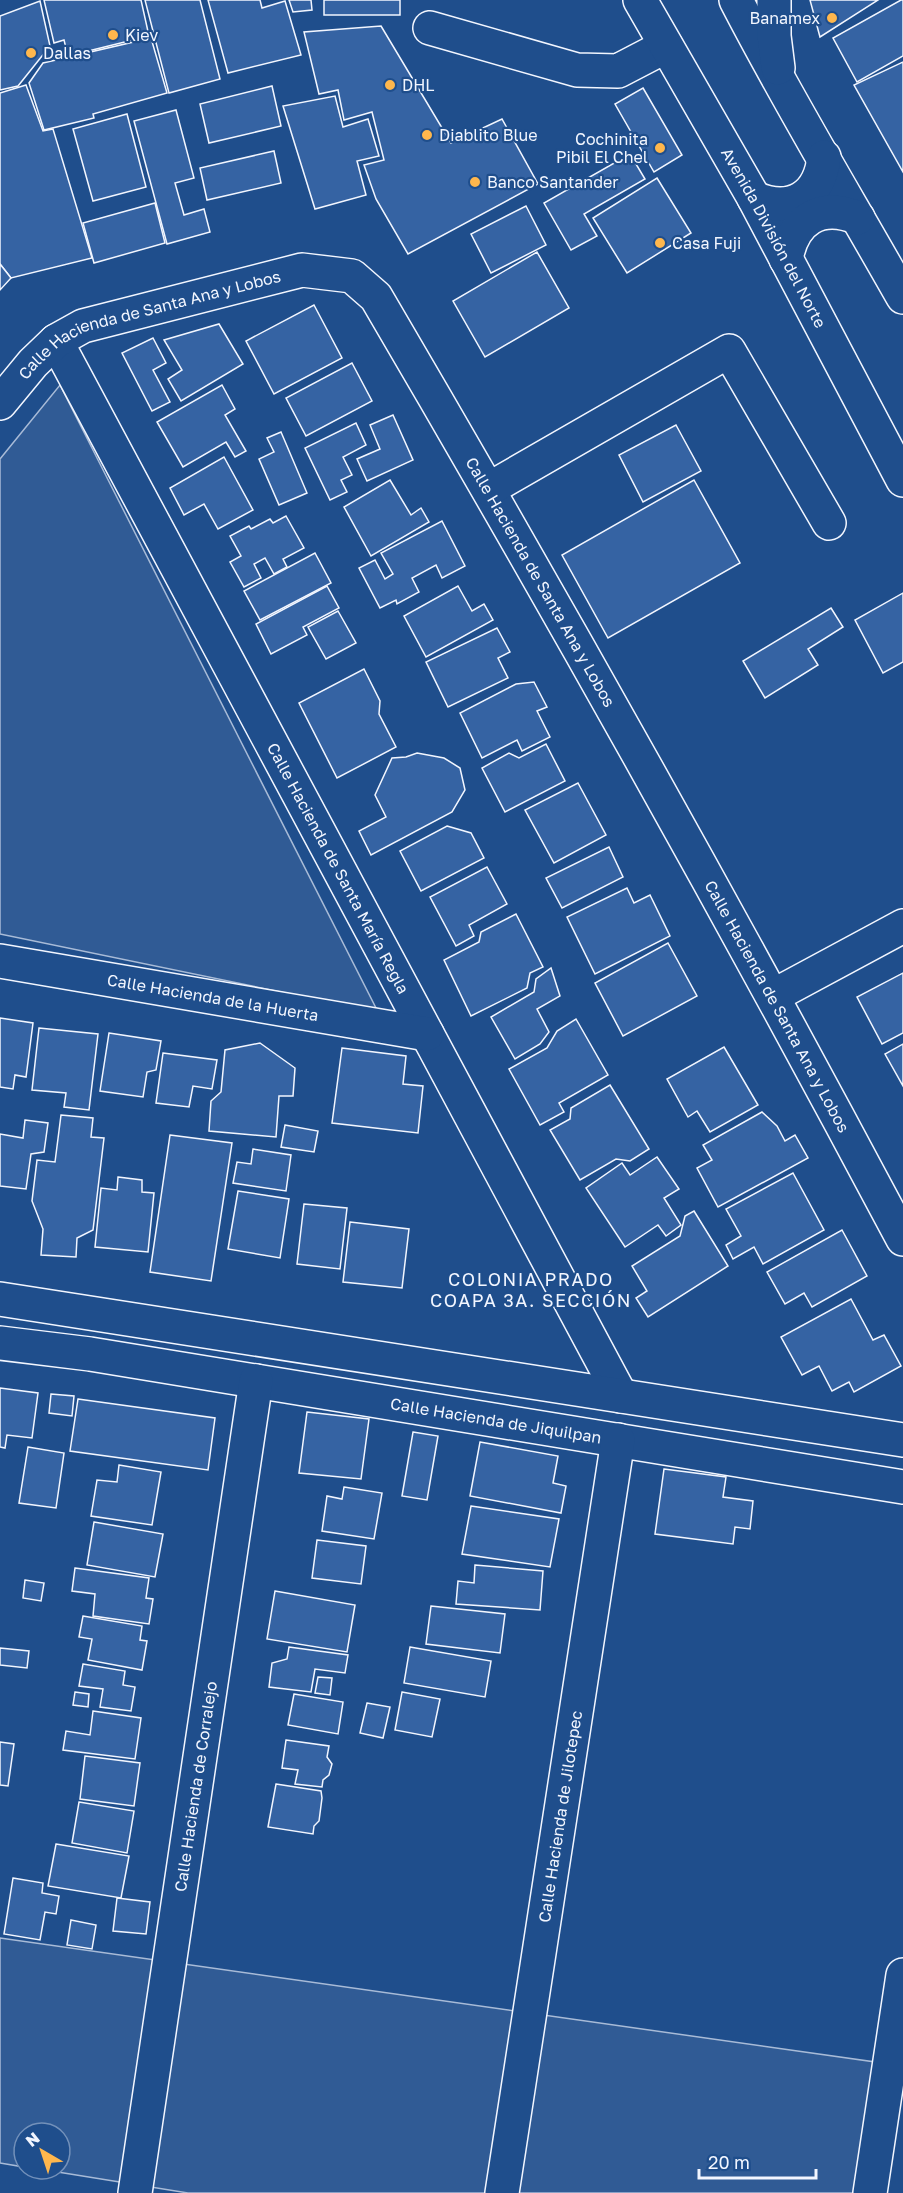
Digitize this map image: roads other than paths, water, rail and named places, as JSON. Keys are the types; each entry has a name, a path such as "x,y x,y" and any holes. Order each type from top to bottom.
{"street":[{"path":"736,0 780,85 825,157 903,297"},
{"path":"774,0 774,36 780,85"},
{"name":"Avenida División del Norte","path":"639,3 754,198 903,480"},
{"path":"430,28 577,70 618,71 666,46"},
{"path":"754,198 778,205 803,198 819,181 825,157"},
{"path":"786,260 793,235 812,217 827,212 843,212 858,218"},
{"name":"Calle Hacienda de Santa Ana y Lobos","path":"0,404 33,363 56,341 83,326 302,270 352,276 376,297 489,489 773,996 903,1239"},
{"name":"Calle Hacienda de Santa María Regla","path":"56,341 621,1396"},
{"path":"489,489 729,351 829,523"},
{"path":"773,996 903,926"},
{"name":"Calle Hacienda de la Huerta","path":"0,961 427,1034"},
{"path":"0,1299 903,1440"},
{"path":"90,1354 95,1314"},
{"name":"Calle Hacienda de Jiquilpan","path":"0,1343 90,1354 903,1487"},
{"name":"Calle Hacienda de Corralejo","path":"135,2193 256,1381"},
{"path":"823,1475 835,1429"},
{"name":"Calle Hacienda de Jilotepec","path":"502,2193 618,1440"},
{"path":"870,2193 889,2159 903,1975"}],"place":[{"name":"Banamex","path":"832,18"},
{"name":"Kiev","path":"113,35"},
{"name":"Dallas","path":"31,53"},
{"name":"DHL","path":"390,85"},
{"name":"Diablito Blue","path":"427,135"},
{"name":"Cochinita Pibil El Chel","path":"660,148"},
{"name":"Banco Santander","path":"475,182"},
{"name":"Casa Fuji","path":"660,243"}],"district":[{"name":"COLONIA PRADO COAPA 3A. SECCIÓN","path":"531,1289"}]}
